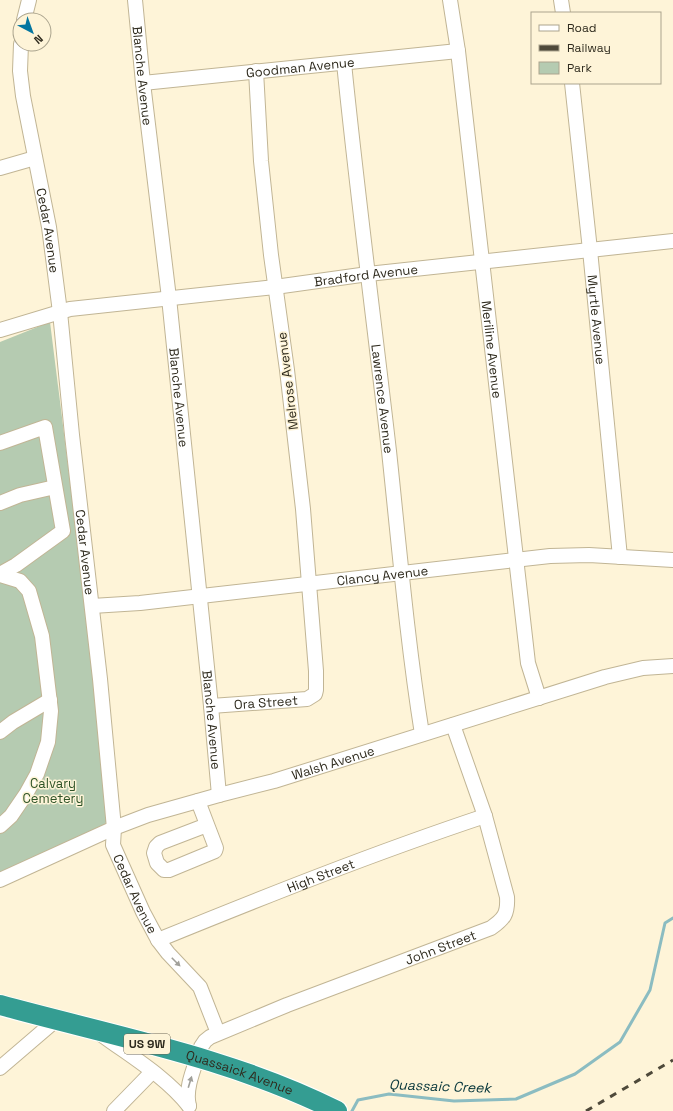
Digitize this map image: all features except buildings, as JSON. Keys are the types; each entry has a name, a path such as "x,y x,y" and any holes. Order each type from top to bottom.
{"highway":[{"name":"Quassaick Avenue","path":"0,1005 198,1058 247,1073 300,1094 337,1111"}],"street":[{"path":"26,12 29,0"},
{"name":"Blanche Avenue","path":"135,0 168,298 219,795"},
{"name":"Meriline Avenue","path":"450,0 458,51 515,560 528,663 539,698"},
{"path":"561,0 563,12"},
{"name":"Goodman Avenue","path":"143,83 458,51"},
{"name":"Cedar Avenue","path":"21,52 20,70 23,96 49,227 60,312 92,606 114,828 112,845 143,912 158,940 168,953 200,987 218,1034"},
{"name":"Lawrence Avenue","path":"344,63 414,680 422,734"},
{"name":"Melrose Avenue","path":"256,72 262,161 271,255 287,370 303,510 310,583 316,690"},
{"name":"Myrtle Avenue","path":"572,84 620,557"},
{"path":"0,168 35,158"},
{"name":"Bradford Avenue","path":"0,330 70,309 275,287 368,274 673,241"},
{"path":"0,443 45,427 63,531 16,565 0,574"},
{"path":"0,503 20,495 55,487"},
{"name":"Clancy Avenue","path":"92,606 140,603 550,556 589,555 673,560"},
{"path":"0,574 20,581 29,591 42,636 51,711 48,742 37,774 11,816 0,826"},
{"name":"Walsh Avenue","path":"0,880 114,828 148,815 198,800 274,781 605,677 643,668 673,666"},
{"name":"Ora Street","path":"211,706 307,699 315,694 316,690"},
{"path":"0,732 13,722 50,700"},
{"name":"John Street","path":"190,1108 187,1099 188,1091 201,1047 205,1042 218,1034 309,997 491,928 501,921 507,909 507,897 485,816 453,725"},
{"path":"198,800 207,825"},
{"name":"High Street","path":"158,940 421,837 485,816"},
{"path":"0,1068 56,1020"},
{"path":"97,1031 179,1094 190,1108"},
{"path":"114,1111 152,1072"}],"green space":[{"name":"Calvary Cemetery","path":"50,322 80,561 109,818 104,825 0,872 0,342"}],"waterway":[{"name":"Quassaic Creek","path":"352,1111 358,1100 389,1094 454,1101 516,1099 575,1074 620,1042 650,990 665,923 673,918"}],"railway":[{"path":"586,1111 673,1060"}]}
